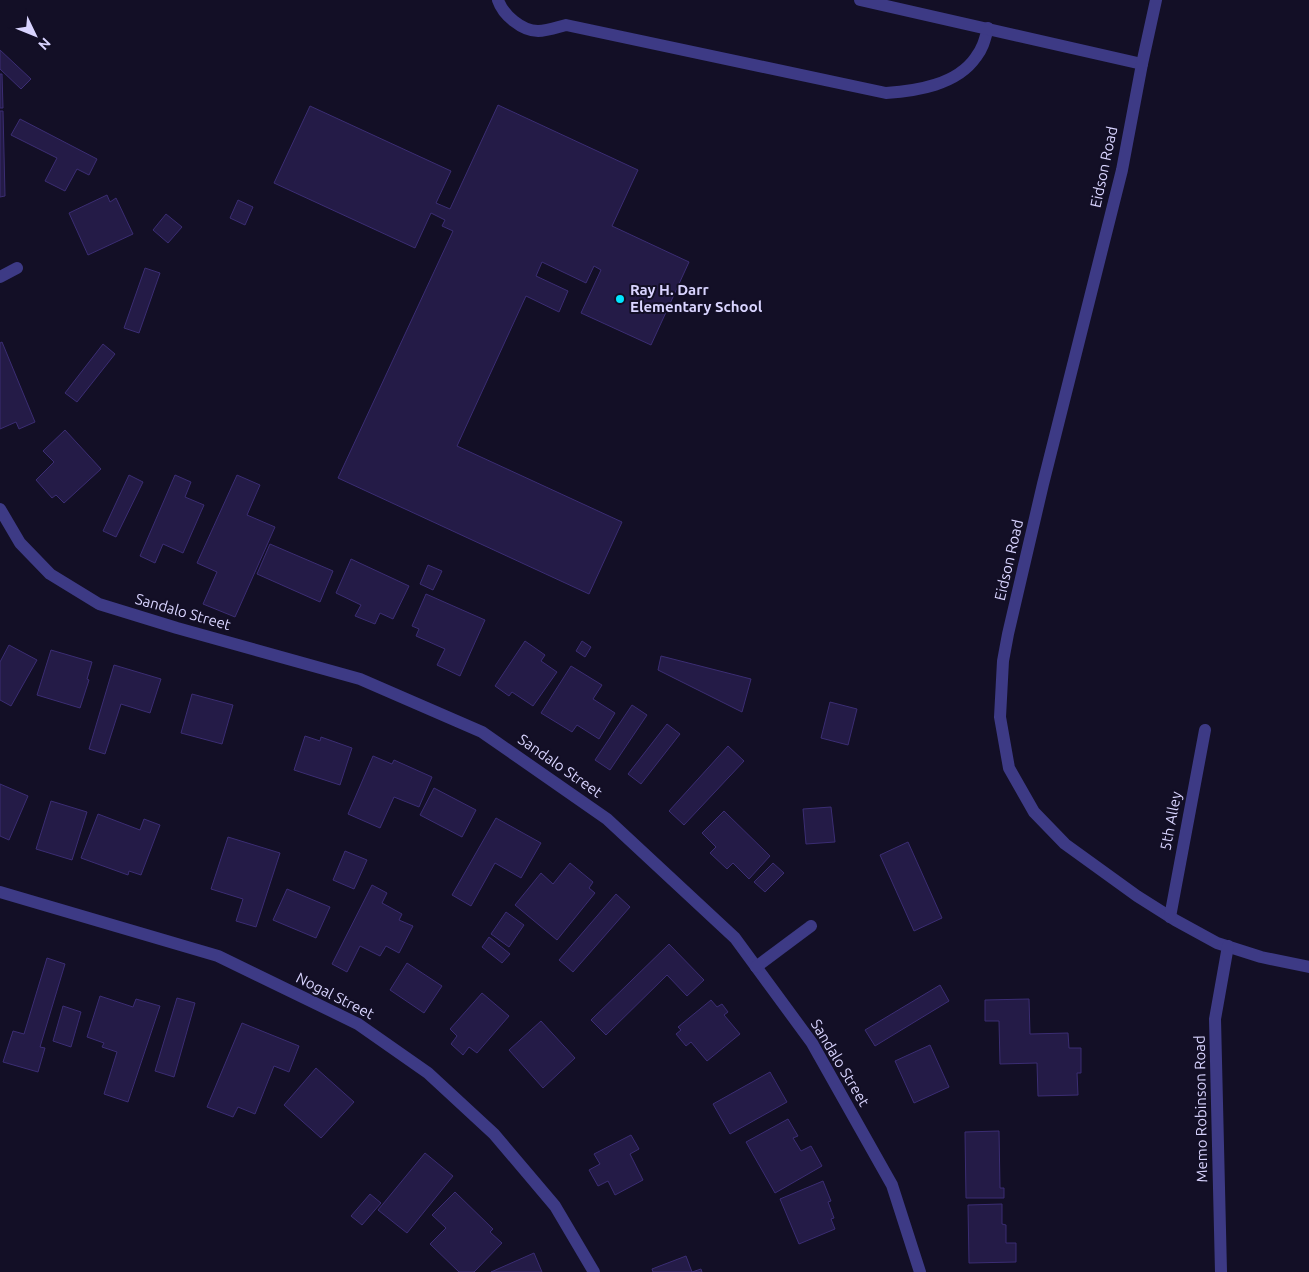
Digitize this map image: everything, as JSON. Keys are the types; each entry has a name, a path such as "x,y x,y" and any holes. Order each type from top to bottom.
{"street":[{"path":"498,0 509,17 522,26 538,31 566,26 886,92 911,92 939,83 960,72 976,58 984,44 988,28"},
{"path":"860,0 1142,64"},
{"name":"Eidson Road","path":"1156,0 1122,170 1008,634 1003,661 1000,717 1009,768 1034,812 1065,844 1137,896 1216,943 1261,957 1309,967"},
{"path":"0,277 17,268"},
{"name":"Sandalo Street","path":"0,509 20,543 50,574 99,604 360,679 482,732 607,819 735,938 812,1043 892,1185 920,1272"},
{"name":"5th Alley","path":"1170,917 1205,730"},
{"name":"Nogal Street","path":"0,892 218,956 358,1024 428,1073 494,1134 555,1206 594,1272"},
{"path":"756,967 811,926"},
{"name":"Memo Robinson Road","path":"1221,1272 1215,1019 1228,946"}],"building":[{"path":"0,50 31,79 21,89 0,69"},
{"path":"0,74 2,74 3,108 0,108"},
{"path":"498,105 638,170 612,226 689,262 651,345 581,313 601,270 594,266 586,283 542,262 536,276 568,291 559,312 526,296 457,446 622,522 589,594 338,478 453,231 442,226 445,220 431,213 415,248 274,183 310,106 451,171 436,203 450,209"},
{"path":"0,111 3,111 5,196 0,197"},
{"path":"20,119 97,159 89,175 77,169 65,191 45,181 57,158 11,135"},
{"path":"107,195 110,202 116,198 133,234 88,255 69,213"},
{"path":"238,200 253,207 245,225 230,218"},
{"path":"166,214 182,227 168,243 153,230"},
{"path":"145,268 160,273 139,333 124,328"},
{"path":"2,342 35,422 19,429 16,422 0,429 0,343"},
{"path":"103,344 115,354 77,402 65,393"},
{"path":"65,430 101,469 64,503 56,495 52,498 36,480 54,462 43,451"},
{"path":"129,475 143,482 116,537 103,531"},
{"path":"175,475 191,482 185,497 204,505 183,553 163,544 155,563 140,556"},
{"path":"237,475 260,485 247,515 275,527 235,617 203,604 217,572 197,563"},
{"path":"270,544 333,571 320,602 257,574"},
{"path":"351,559 409,586 393,619 380,613 375,624 355,616 361,605 336,593"},
{"path":"428,565 442,571 433,590 420,584"},
{"path":"426,594 485,620 460,676 437,665 445,649 416,636 419,629 412,626"},
{"path":"525,641 545,655 541,661 557,672 533,706 512,692 509,696 495,686"},
{"path":"582,641 591,647 585,657 576,651"},
{"path":"9,645 37,660 11,706 0,700 0,662"},
{"path":"51,650 92,662 87,679 89,680 80,708 37,695"},
{"path":"661,656 751,679 742,712 658,670"},
{"path":"114,665 161,679 150,713 121,704 105,754 89,749"},
{"path":"571,666 602,685 593,699 615,713 599,739 577,725 572,732 541,713"},
{"path":"192,694 233,705 222,744 181,733"},
{"path":"830,702 857,709 848,745 821,738"},
{"path":"632,705 647,715 610,770 595,760"},
{"path":"667,724 680,734 641,784 628,774"},
{"path":"305,736 320,741 321,737 352,748 340,785 294,770"},
{"path":"728,746 744,761 684,825 669,811"},
{"path":"373,756 392,764 394,760 432,777 419,807 394,797 380,828 348,814"},
{"path":"0,784 28,796 9,840 0,836"},
{"path":"434,788 476,810 462,837 420,815"},
{"path":"51,801 87,812 72,860 36,849"},
{"path":"831,807 835,842 806,844 803,809"},
{"path":"724,811 770,856 749,879 733,863 727,869 710,853 716,847 702,833"},
{"path":"98,814 140,830 144,819 160,825 141,875 129,871 128,875 81,858"},
{"path":"496,818 541,843 521,878 495,863 471,906 452,895"},
{"path":"228,837 280,853 256,927 236,921 243,899 211,889"},
{"path":"908,842 942,918 914,931 880,855"},
{"path":"345,851 367,860 354,889 333,880"},
{"path":"570,863 593,882 589,888 595,893 557,940 515,905 541,873 553,884"},
{"path":"773,863 784,873 765,892 754,882"},
{"path":"372,885 387,893 382,903 402,914 399,920 413,926 399,953 386,946 380,956 360,946 347,972 332,964"},
{"path":"287,889 330,907 316,938 273,920"},
{"path":"616,894 630,907 573,972 559,960"},
{"path":"506,912 524,925 509,947 491,934"},
{"path":"489,937 510,954 502,963 482,947"},
{"path":"669,944 704,980 687,996 667,975 606,1035 591,1020"},
{"path":"47,958 65,964 40,1047 45,1048 38,1072 3,1062 13,1031 24,1034"},
{"path":"407,963 442,986 424,1013 390,990"},
{"path":"940,985 949,1001 875,1046 865,1030"},
{"path":"482,993 509,1016 477,1053 469,1047 463,1055 451,1044 457,1036 450,1029"},
{"path":"100,996 133,1007 136,999 160,1006 128,1102 104,1094 117,1052 102,1047 104,1043 87,1037"},
{"path":"177,998 195,1003 174,1077 155,1071"},
{"path":"1029,999 1030,1034 1068,1033 1069,1048 1081,1048 1081,1073 1077,1073 1078,1095 1038,1096 1037,1063 1000,1064 999,1021 985,1021 985,1000"},
{"path":"711,1000 717,1007 722,1004 728,1012 724,1015 740,1034 707,1061 691,1042 686,1046 676,1034 681,1030 678,1027"},
{"path":"63,1006 81,1012 71,1047 53,1041"},
{"path":"541,1021 575,1058 543,1088 509,1050"},
{"path":"242,1023 299,1046 289,1072 274,1066 255,1114 238,1107 233,1117 207,1107"},
{"path":"930,1045 949,1087 914,1103 895,1061"},
{"path":"316,1068 354,1102 321,1138 284,1105"},
{"path":"770,1072 787,1102 730,1134 713,1104"},
{"path":"788,1119 798,1136 793,1138 801,1151 811,1146 822,1166 775,1193 746,1142"},
{"path":"999,1131 1000,1188 1004,1188 1004,1198 966,1198 965,1132"},
{"path":"631,1135 639,1149 630,1154 643,1180 615,1195 608,1181 598,1186 589,1170 600,1164 594,1154"},
{"path":"425,1153 453,1176 407,1233 378,1210"},
{"path":"823,1181 831,1201 828,1202 834,1218 831,1219 835,1229 799,1244 780,1199"},
{"path":"455,1192 493,1229 490,1232 502,1243 474,1272 459,1272 430,1244 446,1228 432,1215"},
{"path":"370,1194 381,1203 362,1225 351,1216"},
{"path":"1002,1204 1002,1224 1006,1225 1006,1243 1016,1243 1016,1262 969,1263 968,1205"},
{"path":"534,1253 542,1272 491,1272"},
{"path":"686,1256 692,1272 653,1272 652,1269"}],"place":[{"name":"Ray H. Darr Elementary School","path":"620,299"}]}
